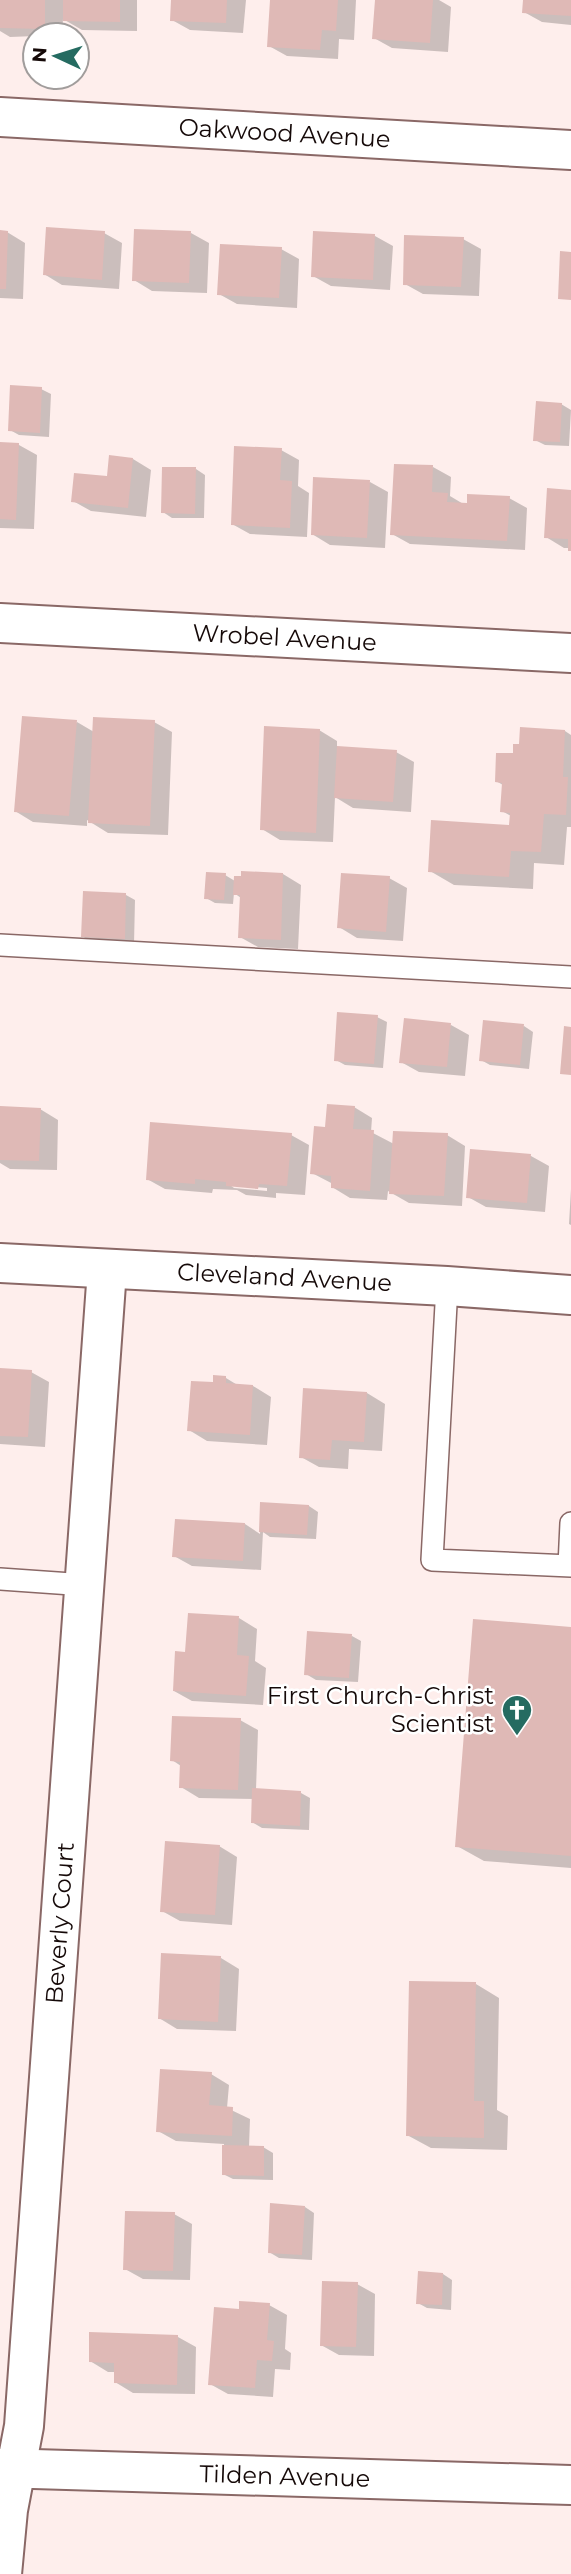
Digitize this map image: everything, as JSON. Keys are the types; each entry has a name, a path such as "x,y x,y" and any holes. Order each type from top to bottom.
{"street":[{"name":"Oakwood Avenue","path":"0,117 571,149"},
{"name":"Wrobel Avenue","path":"0,623 571,653"},
{"name":"Cleveland Avenue","path":"0,1263 571,1295"},
{"name":"Beverly Court","path":"2,2574 8,2510 8,2468 23,2426 107,1270"},
{"name":"Tilden Avenue","path":"8,2468 571,2485"}],"lane":[{"path":"0,945 571,977"},
{"path":"447,1286 432,1560 570,1566 571,1523"},
{"path":"0,1579 86,1585"}],"building":[{"path":"0,0 45,0 45,21 21,21 21,28 0,28"},
{"path":"63,0 120,0 120,22 63,21"},
{"path":"171,0 227,0 226,23 170,21"},
{"path":"270,0 338,0 336,31 322,30 320,50 267,47"},
{"path":"375,0 433,0 430,43 372,39"},
{"path":"523,0 571,0 571,16 522,13"},
{"path":"46,227 105,231 102,280 43,275"},
{"path":"134,229 191,231 189,283 132,281"},
{"path":"0,230 8,231 6,289 0,289"},
{"path":"313,231 375,234 373,280 311,277"},
{"path":"404,235 464,237 461,287 403,285"},
{"path":"220,244 282,247 279,298 217,295"},
{"path":"560,251 571,252 571,300 558,299"},
{"path":"10,385 42,387 40,433 8,431"},
{"path":"536,401 562,403 560,442 533,441"},
{"path":"0,442 19,443 16,520 0,519"},
{"path":"234,446 282,448 280,480 292,481 290,528 231,525"},
{"path":"109,455 133,458 128,508 71,502 74,473 107,476"},
{"path":"394,464 433,465 432,492 448,493 447,502 467,503 467,494 510,496 507,541 390,535"},
{"path":"162,467 196,467 195,514 161,513"},
{"path":"313,477 370,480 367,538 311,535"},
{"path":"547,488 571,490 571,551 568,551 568,539 544,538"},
{"path":"22,716 77,720 69,816 14,812"},
{"path":"93,717 155,720 150,826 88,823"},
{"path":"264,726 320,729 316,833 260,830"},
{"path":"520,727 565,730 563,777 568,777 566,815 544,814 541,852 511,851 509,877 428,872 431,820 509,825 510,813 500,812 502,783 495,782 496,753 513,753 513,744 519,744"},
{"path":"337,746 397,750 393,802 334,798"},
{"path":"241,871 283,873 281,940 238,938 240,895 233,895 234,876 241,876"},
{"path":"206,872 226,873 224,900 204,899"},
{"path":"341,873 390,876 386,932 337,928"},
{"path":"83,891 126,893 125,939 81,937"},
{"path":"337,1012 378,1015 374,1064 334,1061"},
{"path":"404,1018 451,1023 447,1067 399,1063"},
{"path":"483,1020 524,1024 520,1065 479,1061"},
{"path":"564,1026 571,1027 571,1075 560,1074"},
{"path":"327,1104 355,1106 353,1129 374,1130 370,1191 331,1188 331,1176 310,1174 314,1126 325,1127"},
{"path":"0,1106 41,1108 39,1161 0,1160"},
{"path":"150,1122 292,1133 287,1186 259,1184 258,1189 195,1179 195,1184 146,1180"},
{"path":"393,1131 448,1133 444,1196 389,1194"},
{"path":"470,1149 531,1154 527,1203 466,1198"},
{"path":"0,1368 32,1370 28,1437 0,1436"},
{"path":"213,1375 226,1376 226,1383 253,1385 250,1435 187,1431 191,1381 213,1382"},
{"path":"303,1388 367,1392 364,1442 332,1440 330,1460 299,1458"},
{"path":"260,1502 309,1505 307,1535 259,1532"},
{"path":"175,1519 245,1523 243,1561 172,1557"},
{"path":"188,1613 239,1616 237,1655 249,1656 246,1696 173,1691 175,1651 185,1652"},
{"name":"First Church-Christ Scientist","path":"473,1619 571,1627 571,1856 455,1847"},
{"path":"307,1631 352,1634 349,1678 304,1675"},
{"path":"172,1716 241,1718 238,1790 179,1788 180,1762 170,1761"},
{"path":"252,1788 301,1791 300,1826 251,1823"},
{"path":"165,1841 220,1845 215,1915 160,1912"},
{"path":"161,1953 221,1956 218,2022 158,2019"},
{"path":"409,1981 476,1982 474,2101 484,2101 484,2138 406,2136"},
{"path":"160,2069 212,2072 209,2105 233,2107 232,2136 156,2132"},
{"path":"222,2145 264,2146 264,2176 222,2175"},
{"path":"270,2203 305,2206 302,2255 268,2253"},
{"path":"125,2211 175,2212 173,2271 123,2270"},
{"path":"418,2271 443,2273 442,2305 416,2304"},
{"path":"322,2281 358,2282 356,2347 320,2346"},
{"path":"239,2301 270,2303 267,2340 274,2341 272,2361 257,2360 255,2388 208,2385 214,2307 239,2309"},
{"path":"89,2332 178,2335 177,2385 114,2383 114,2363 89,2362"}],"place":[{"name":"First Church-Christ Scientist","path":"517,1737"}]}
